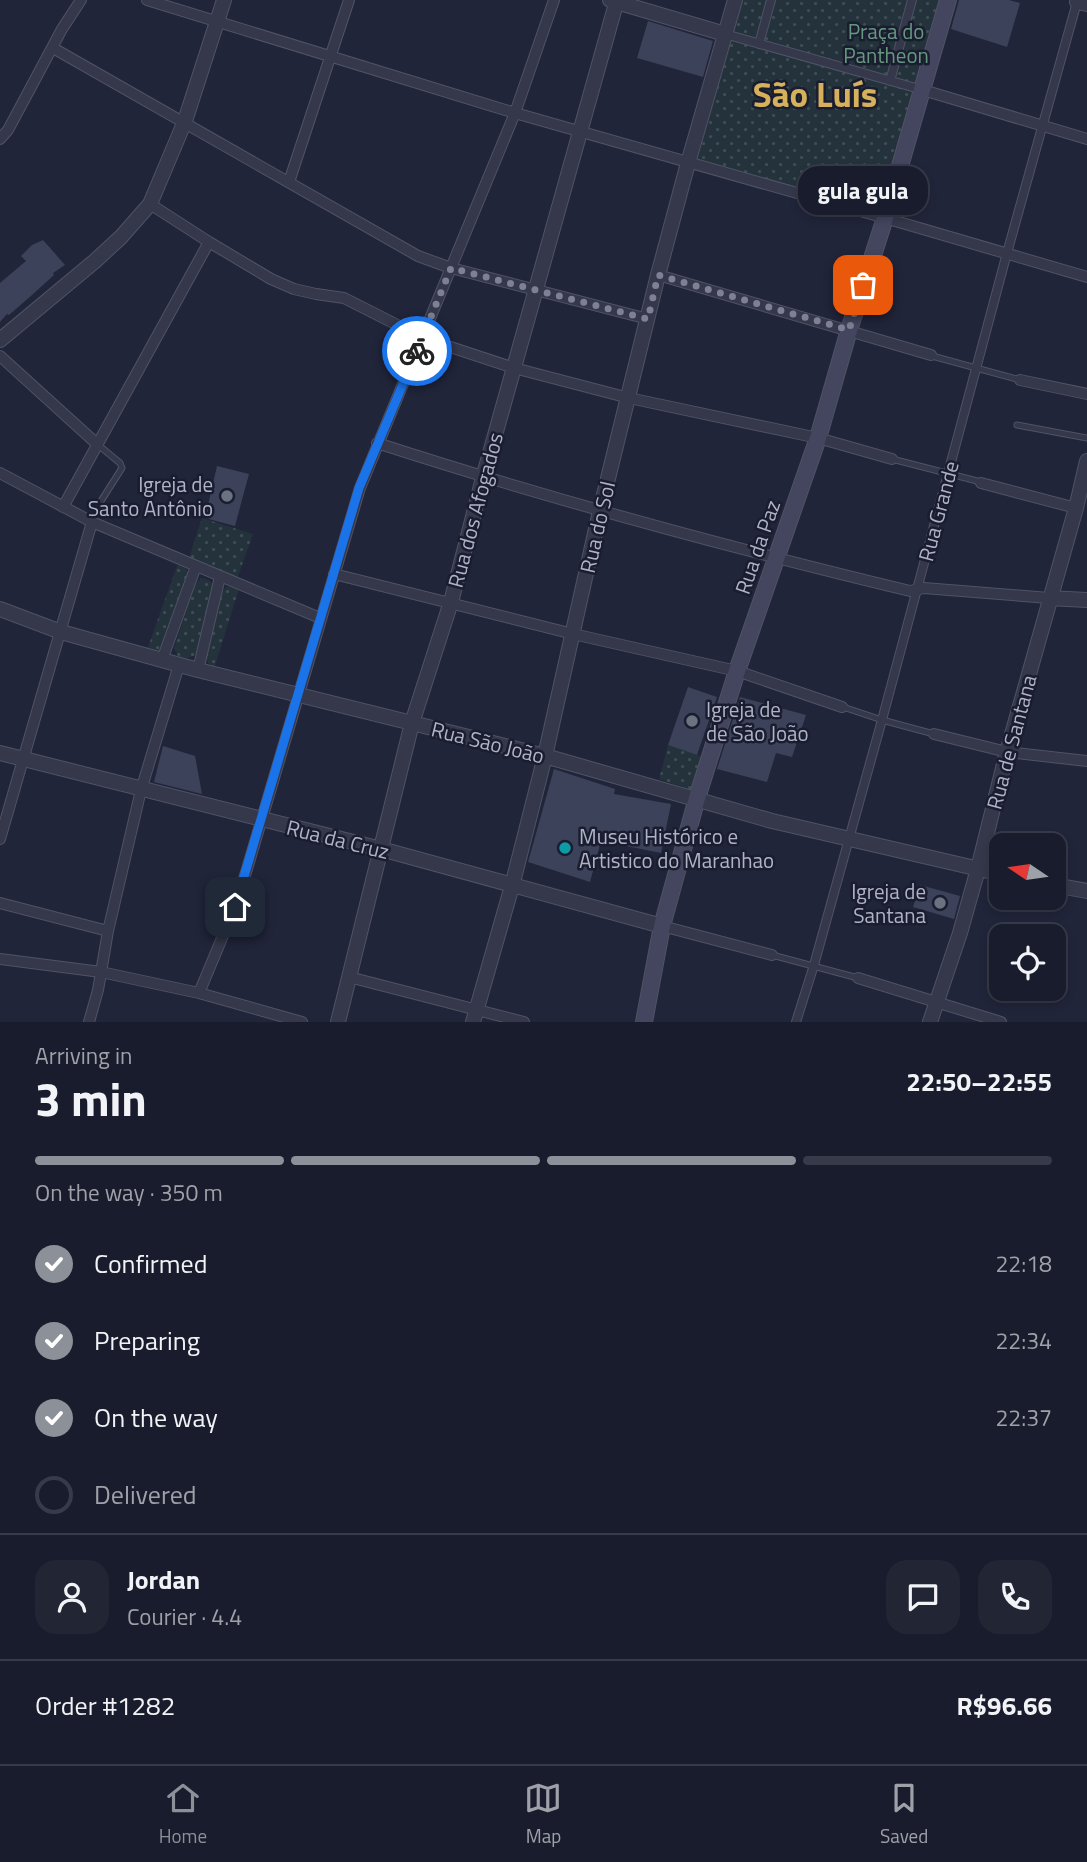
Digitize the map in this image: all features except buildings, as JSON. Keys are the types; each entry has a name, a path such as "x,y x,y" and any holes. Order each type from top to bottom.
{"main road":[{"name":"Rua da Paz","path":"644,1022 662,926 697,798 737,671 818,438 948,0"}],"street":[{"path":"0,139 8,130 62,29 81,0"},
{"path":"148,0 515,113 1087,277"},
{"path":"0,341 95,261 150,204 185,121 224,0"},
{"path":"289,182 349,0"},
{"path":"199,993 235,907 359,488 515,113 554,0"},
{"name":"Rua do Sol","path":"474,1016 512,886 545,756 600,511 658,275 735,0"},
{"path":"759,44 771,0"},
{"path":"890,81 912,0"},
{"path":"614,1 1087,139"},
{"name":"Rua dos Afogados","path":"338,1022 412,723 450,602 614,1"},
{"name":"Rua Grande","path":"796,1022 849,840 1006,253 1078,2"},
{"path":"53,48 418,256 451,268 648,319"},
{"path":"150,204 271,279 294,289 344,298 423,338 514,368 629,398 818,438 892,458"},
{"path":"63,507 209,243"},
{"path":"658,275 931,355"},
{"path":"0,356 97,444"},
{"path":"1020,380 1087,394"},
{"path":"377,443 483,478 600,511 775,559 910,591 924,588 1087,600"},
{"name":"Rua de Santana","path":"930,1022 978,869 1007,752 1087,461"},
{"path":"0,472 92,522 320,618"},
{"path":"981,482 1076,508"},
{"path":"0,839 92,522"},
{"path":"162,660 196,566"},
{"path":"334,574 573,634 737,671 842,707"},
{"path":"198,670 220,577"},
{"name":"Rua São João","path":"0,609 61,632 179,665 545,756 772,821 989,871"},
{"path":"89,1022 141,790 179,665"},
{"path":"934,734 1007,752 1087,761"},
{"name":"Rua da Cruz","path":"0,753 381,849 662,926"},
{"path":"1066,887 1087,891"},
{"path":"0,903 108,931"},
{"path":"662,926 772,955"},
{"path":"0,959 100,972 199,993 276,1018 302,1022"},
{"path":"349,977 474,1016 524,1022"},
{"path":"858,978 1001,1022"}],"lane":[{"path":"931,355 1020,380"},
{"path":"1017,425 1087,438"},
{"path":"97,444 120,463 122,468 101,501"},
{"path":"892,458 981,482"},
{"path":"842,707 934,734"},
{"path":"772,955 858,978"}],"green space":[{"name":"Praça do Pantheon","path":"741,0 945,0 880,212 697,161"},
{"path":"202,518 253,534 237,579 189,558"},
{"path":"178,563 186,568 188,575 162,648 158,652 147,650"},
{"path":"201,578 209,580 213,589 197,651 194,656 183,659 174,648 195,585"},
{"path":"227,586 239,589 214,669 206,657 222,592"},
{"path":"668,745 701,756 692,790 659,779"}],"way so far":[{"path":"417,351 451,268 648,319 658,275 849,330 863,285"}],"place":[{"name":"gula gula","path":"863,285"},
{"name":"Igreja de Santo Antônio","path":"227,496"},
{"name":"Igreja de de São João","path":"692,721"},
{"name":"Museu Histórico e Artistico do Maranhao","path":"565,848"},
{"name":"Igreja de Santana","path":"940,903"}],"district":[{"name":"São Luís","path":"815,94"}],"route":[{"path":"235,907 359,488 417,351"}]}
